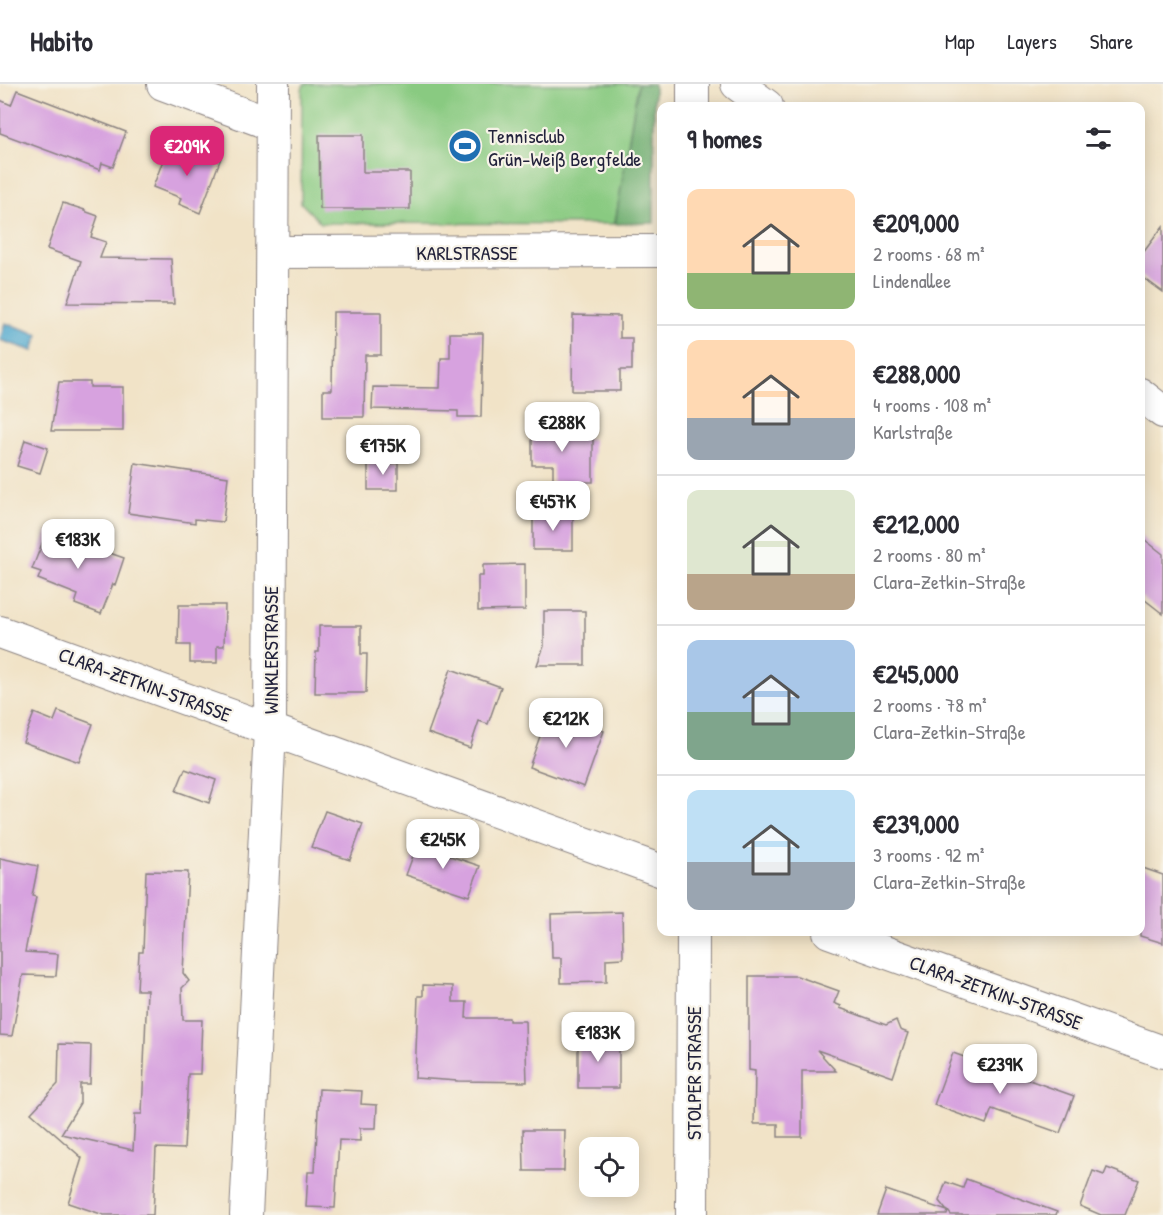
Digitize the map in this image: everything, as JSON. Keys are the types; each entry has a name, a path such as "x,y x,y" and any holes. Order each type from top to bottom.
{"street":[{"path":"163,84 273,125"},
{"name":"WINKLERSTRASSE","path":"246,1215 270,730 273,84"},
{"path":"693,84 693,102"},
{"path":"737,84 762,102"},
{"name":"KARLSTRASSE","path":"273,252 657,251"},
{"path":"1145,398 1163,412"},
{"name":"CLARA-ZETKIN-STRASSE","path":"0,632 657,869"},
{"name":"STOLPER STRASSE","path":"693,936 693,1215"},
{"name":"CLARA-ZETKIN-STRASSE","path":"840,936 1163,1052"}],"green space":[{"name":"Tennisclub Grün-Weiß Bergfelde","path":"304,84 638,84 615,224 321,223 301,203 302,90"},
{"path":"638,84 654,84 654,223 615,224"}],"water":[{"path":"5,323 38,334 33,351 0,340"}],"building":[{"path":"17,90 126,132 113,167 102,163 100,170 0,133 0,100 11,105"},
{"path":"319,135 363,135 363,172 410,172 410,209 320,209"},
{"path":"168,147 197,158 200,150 221,158 200,213 179,204 181,198 153,187"},
{"path":"63,203 98,216 91,237 106,242 100,258 171,259 174,304 67,303 81,261 47,249"},
{"path":"1163,226 1163,292 1145,279 1145,250"},
{"path":"333,312 381,312 381,355 365,355 364,417 323,417 323,390 332,390"},
{"path":"573,315 620,316 620,338 632,338 632,370 620,370 620,391 572,391"},
{"path":"450,333 483,333 481,417 458,417 458,411 372,409 373,387 440,388 441,358 450,358"},
{"path":"59,382 90,382 90,387 123,387 123,431 51,431"},
{"path":"532,417 555,417 555,439 593,439 593,482 553,482 553,465 532,465"},
{"path":"25,440 48,448 40,473 17,466"},
{"path":"135,463 228,477 223,522 195,519 195,523 128,513"},
{"path":"368,463 398,463 398,490 368,490"},
{"path":"533,515 573,515 573,550 533,550"},
{"path":"47,531 124,558 115,585 113,584 101,614 75,604 78,595 38,579 41,572 32,569"},
{"path":"1145,540 1163,554 1163,614 1145,600"},
{"path":"525,564 525,610 478,611 478,576 483,576 483,565"},
{"path":"179,605 225,605 224,646 217,646 217,663 190,663 190,645 178,645"},
{"path":"544,611 585,611 585,665 537,665 544,646"},
{"path":"319,626 361,626 361,654 367,654 366,693 315,693"},
{"path":"451,669 501,687 488,724 479,721 470,748 428,733"},
{"path":"58,711 93,724 79,762 23,742 34,713 54,721"},
{"path":"549,711 604,731 584,787 529,767"},
{"path":"185,769 216,780 209,803 176,791"},
{"path":"325,811 363,824 350,860 311,847"},
{"path":"417,845 480,866 469,896 406,875"},
{"path":"0,858 38,866 32,896 36,897 25,952 58,954 56,976 23,975 12,1036 0,1035"},
{"path":"1145,869 1163,875 1163,943 1140,936 1145,936"},
{"path":"146,871 188,872 183,973 189,981 182,988 183,1020 202,1020 200,1074 188,1074 184,1149 156,1148 153,1215 104,1215 68,1203 82,1158 31,1113 58,1084 59,1044 91,1045 90,1084 80,1084 80,1103 61,1134 133,1150 135,1114 142,1114 147,990 137,990 139,952 143,952"},
{"path":"622,912 623,958 606,959 606,982 561,983 561,958 552,958 551,914"},
{"path":"749,976 797,976 839,991 834,1003 841,1006 840,1008 886,1025 896,1020 900,1030 908,1033 893,1077 817,1050 836,1071 802,1071 802,1137 778,1137 778,1124 754,1124 755,1071 749,1070"},
{"path":"423,985 453,986 453,1002 467,1002 466,1018 509,1018 509,1021 525,1021 527,1082 415,1078 418,996 423,996"},
{"path":"578,1038 619,1038 619,1088 578,1088"},
{"path":"953,1053 1074,1096 1060,1133 992,1109 986,1124 934,1105"},
{"path":"319,1089 362,1091 361,1104 377,1105 376,1128 360,1128 360,1141 339,1140 335,1208 306,1207 308,1172 315,1172"},
{"path":"523,1130 565,1130 564,1171 524,1171"},
{"path":"1107,1168 1139,1180 1125,1215 1101,1215 1080,1206 1093,1171 1104,1175"},
{"path":"966,1179 1057,1212 1056,1215 951,1215 948,1211 947,1215 877,1215 886,1190 947,1211 939,1201 946,1182 963,1188"}],"place":[{"name":"Tennisclub Grün-Weiß Bergfelde","path":"465,146"}]}
